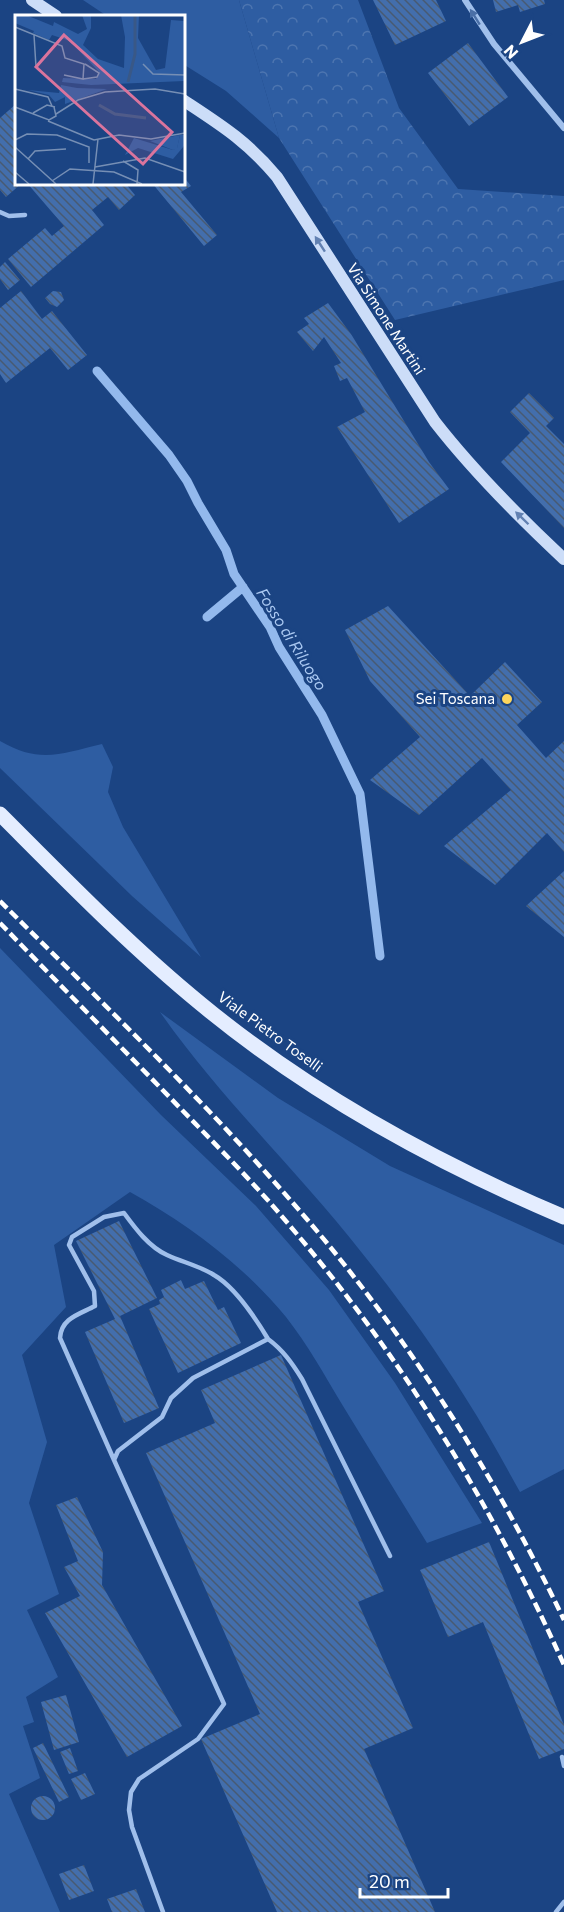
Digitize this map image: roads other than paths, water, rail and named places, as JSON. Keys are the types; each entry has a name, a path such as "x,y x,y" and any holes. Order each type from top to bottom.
{"main road":[{"name":"Viale Pietro Toselli","path":"0,814 155,964 202,1005 267,1055 350,1109 424,1152 564,1217"}],"street":[{"path":"32,0 54,15"},
{"path":"465,0 494,44 564,128"},
{"name":"Via Simone Martini","path":"184,101 232,132 262,159 283,186 435,422 461,455 497,494 564,559"}],"lane":[{"path":"0,212 9,216 25,215"},
{"path":"163,1912 132,1827 129,1810 131,1792 139,1779 198,1739 224,1704 60,1338 60,1329 68,1320 95,1306 94,1291 69,1245 72,1237 104,1217 124,1213 139,1233 164,1254 215,1275 240,1300 268,1339 290,1359 302,1379 390,1556"},
{"path":"114,1460 118,1451 162,1417 171,1398 193,1378 268,1339"},
{"path":"562,1757 564,1766"},
{"path":"556,1912 564,1902"}],"waterway":[{"name":"Fosso di Riluogo","path":"97,371 169,455 187,481 226,550 234,574 270,627 279,647 322,715 360,794 380,956"},
{"path":"207,617 243,587"}],"railway":[{"path":"0,901 232,1135 343,1263 380,1311 448,1410 509,1513 564,1620"},
{"path":"0,923 250,1181 331,1276 408,1381 476,1491 507,1548 564,1665"}],"place":[{"name":"Sei Toscana","path":"507,699"}]}
